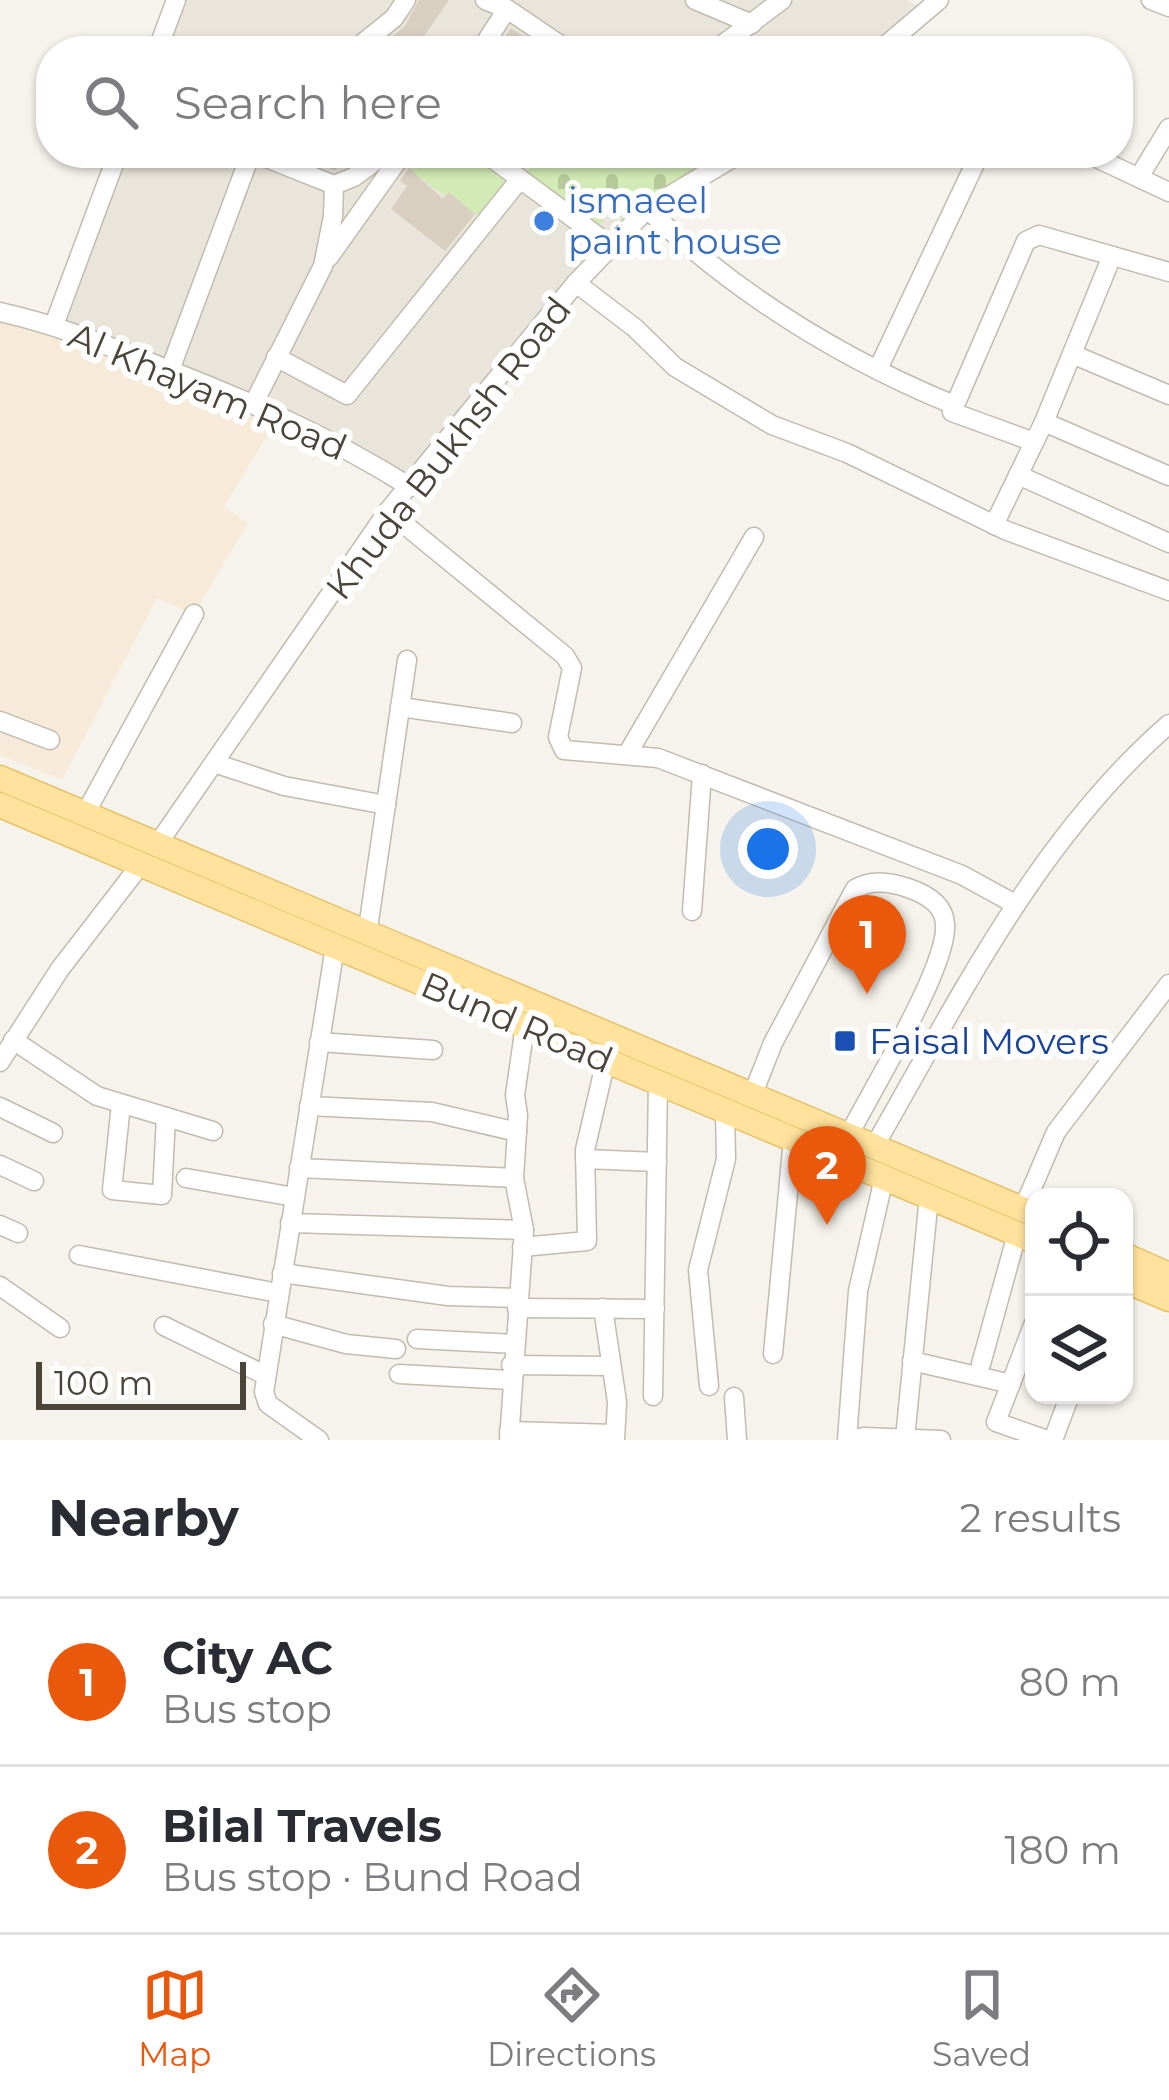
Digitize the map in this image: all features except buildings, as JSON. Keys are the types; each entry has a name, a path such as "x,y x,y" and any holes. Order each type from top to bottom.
{"main road":[{"name":"Bund Road","path":"0,778 85,814 149,854 335,946 793,1139 874,1147 1025,1224"},
{"name":"Bund Road","path":"0,805 367,935 752,1096 842,1147 884,1178 929,1197 1025,1224"},
{"path":"1133,1259 1169,1274"},
{"path":"1133,1284 1169,1299"}],"street":[{"path":"163,36 176,0"},
{"path":"372,36 394,18 406,0"},
{"path":"695,0 752,24"},
{"path":"735,36 782,0"},
{"path":"908,0 933,6"},
{"path":"1151,0 1169,7"},
{"path":"485,36 497,3 546,36"},
{"path":"897,36 933,6"},
{"path":"1139,177 1169,128"},
{"path":"53,325 112,168"},
{"path":"170,370 247,168"},
{"path":"292,168 334,184 366,168"},
{"path":"254,403 322,266 392,168"},
{"path":"505,168 611,246"},
{"name":"Khuda Bukhsh Road","path":"4,1053 59,969 217,764 388,512 611,246 647,209 715,168"},
{"path":"878,369 973,168"},
{"path":"1120,168 1169,192"},
{"path":"276,356 347,395 520,179"},
{"path":"322,266 333,216 334,184"},
{"path":"647,209 701,260 768,308 851,360 954,405"},
{"path":"1034,442 952,412 1026,241 1039,235 1169,272"},
{"path":"994,525 1045,422 1112,256"},
{"path":"576,283 635,328 675,368 772,425 847,452 994,525 1169,591"},
{"name":"Al Khayam Road","path":"0,312 53,325 254,403 346,447 410,488"},
{"path":"1072,354 1169,395"},
{"path":"1045,422 1169,476"},
{"path":"1018,475 1169,543"},
{"path":"388,512 565,656 572,668 559,736 564,750 658,758 962,875 1015,904"},
{"path":"628,753 754,537"},
{"path":"85,814 194,614"},
{"path":"367,935 407,660"},
{"path":"400,707 512,723"},
{"path":"0,721 50,740"},
{"path":"874,1147 1015,904 1134,754 1169,724"},
{"path":"217,764 284,786 386,805"},
{"path":"692,911 702,774"},
{"path":"752,1096 772,1042 855,889 884,882 932,898 946,925 938,965 842,1147"},
{"path":"319,1440 268,1404 265,1375 335,946"},
{"path":"1039,1188 1056,1132 1169,984"},
{"path":"525,1026 515,1095 514,1178 523,1239 509,1436 615,1437 616,1402 604,1309"},
{"path":"320,1042 433,1049"},
{"path":"4,1053 97,1096 213,1131"},
{"path":"290,1223 587,1241 585,1160 606,1060"},
{"path":"653,1396 658,1082"},
{"path":"121,1104 112,1190 162,1195 166,1117"},
{"path":"309,1106 432,1112 517,1132"},
{"path":"0,1107 53,1133"},
{"path":"709,1386 698,1270 726,1159 725,1110"},
{"path":"772,1354 793,1139"},
{"path":"585,1160 657,1162"},
{"path":"0,1165 34,1181"},
{"path":"299,1168 514,1178"},
{"path":"186,1178 294,1197"},
{"path":"884,1178 858,1291 856,1439 941,1440"},
{"path":"905,1438 929,1197"},
{"path":"981,1364 1025,1231"},
{"path":"79,1256 280,1283 655,1309"},
{"path":"0,1286 60,1328"},
{"path":"273,1324 346,1344 396,1349"},
{"path":"164,1326 265,1375"},
{"path":"417,1339 514,1344"},
{"path":"1025,1347 997,1424 1050,1440 1066,1404"},
{"path":"913,1361 1011,1384"},
{"path":"399,1374 611,1366"},
{"path":"734,1396 737,1440"}],"shaded area":[{"path":"176,0 907,0 926,12 897,36 163,36"},
{"path":"112,168 715,168 647,209 410,487 346,447 54,325"},
{"path":"0,315 280,414 224,507 248,523 194,614 157,598 62,780 0,755"}],"green space":[{"path":"407,168 488,168 509,183 480,218 449,192 445,196"},
{"path":"530,168 714,168 647,209 635,201 621,219 610,211 598,227 522,179"}],"place":[{"name":"ismaeel paint house","path":"544,221"},
{"name":"City AC","path":"867,994"},
{"name":"Faisal Movers","path":"845,1041"},
{"name":"Bilal Travels","path":"827,1225"}]}
